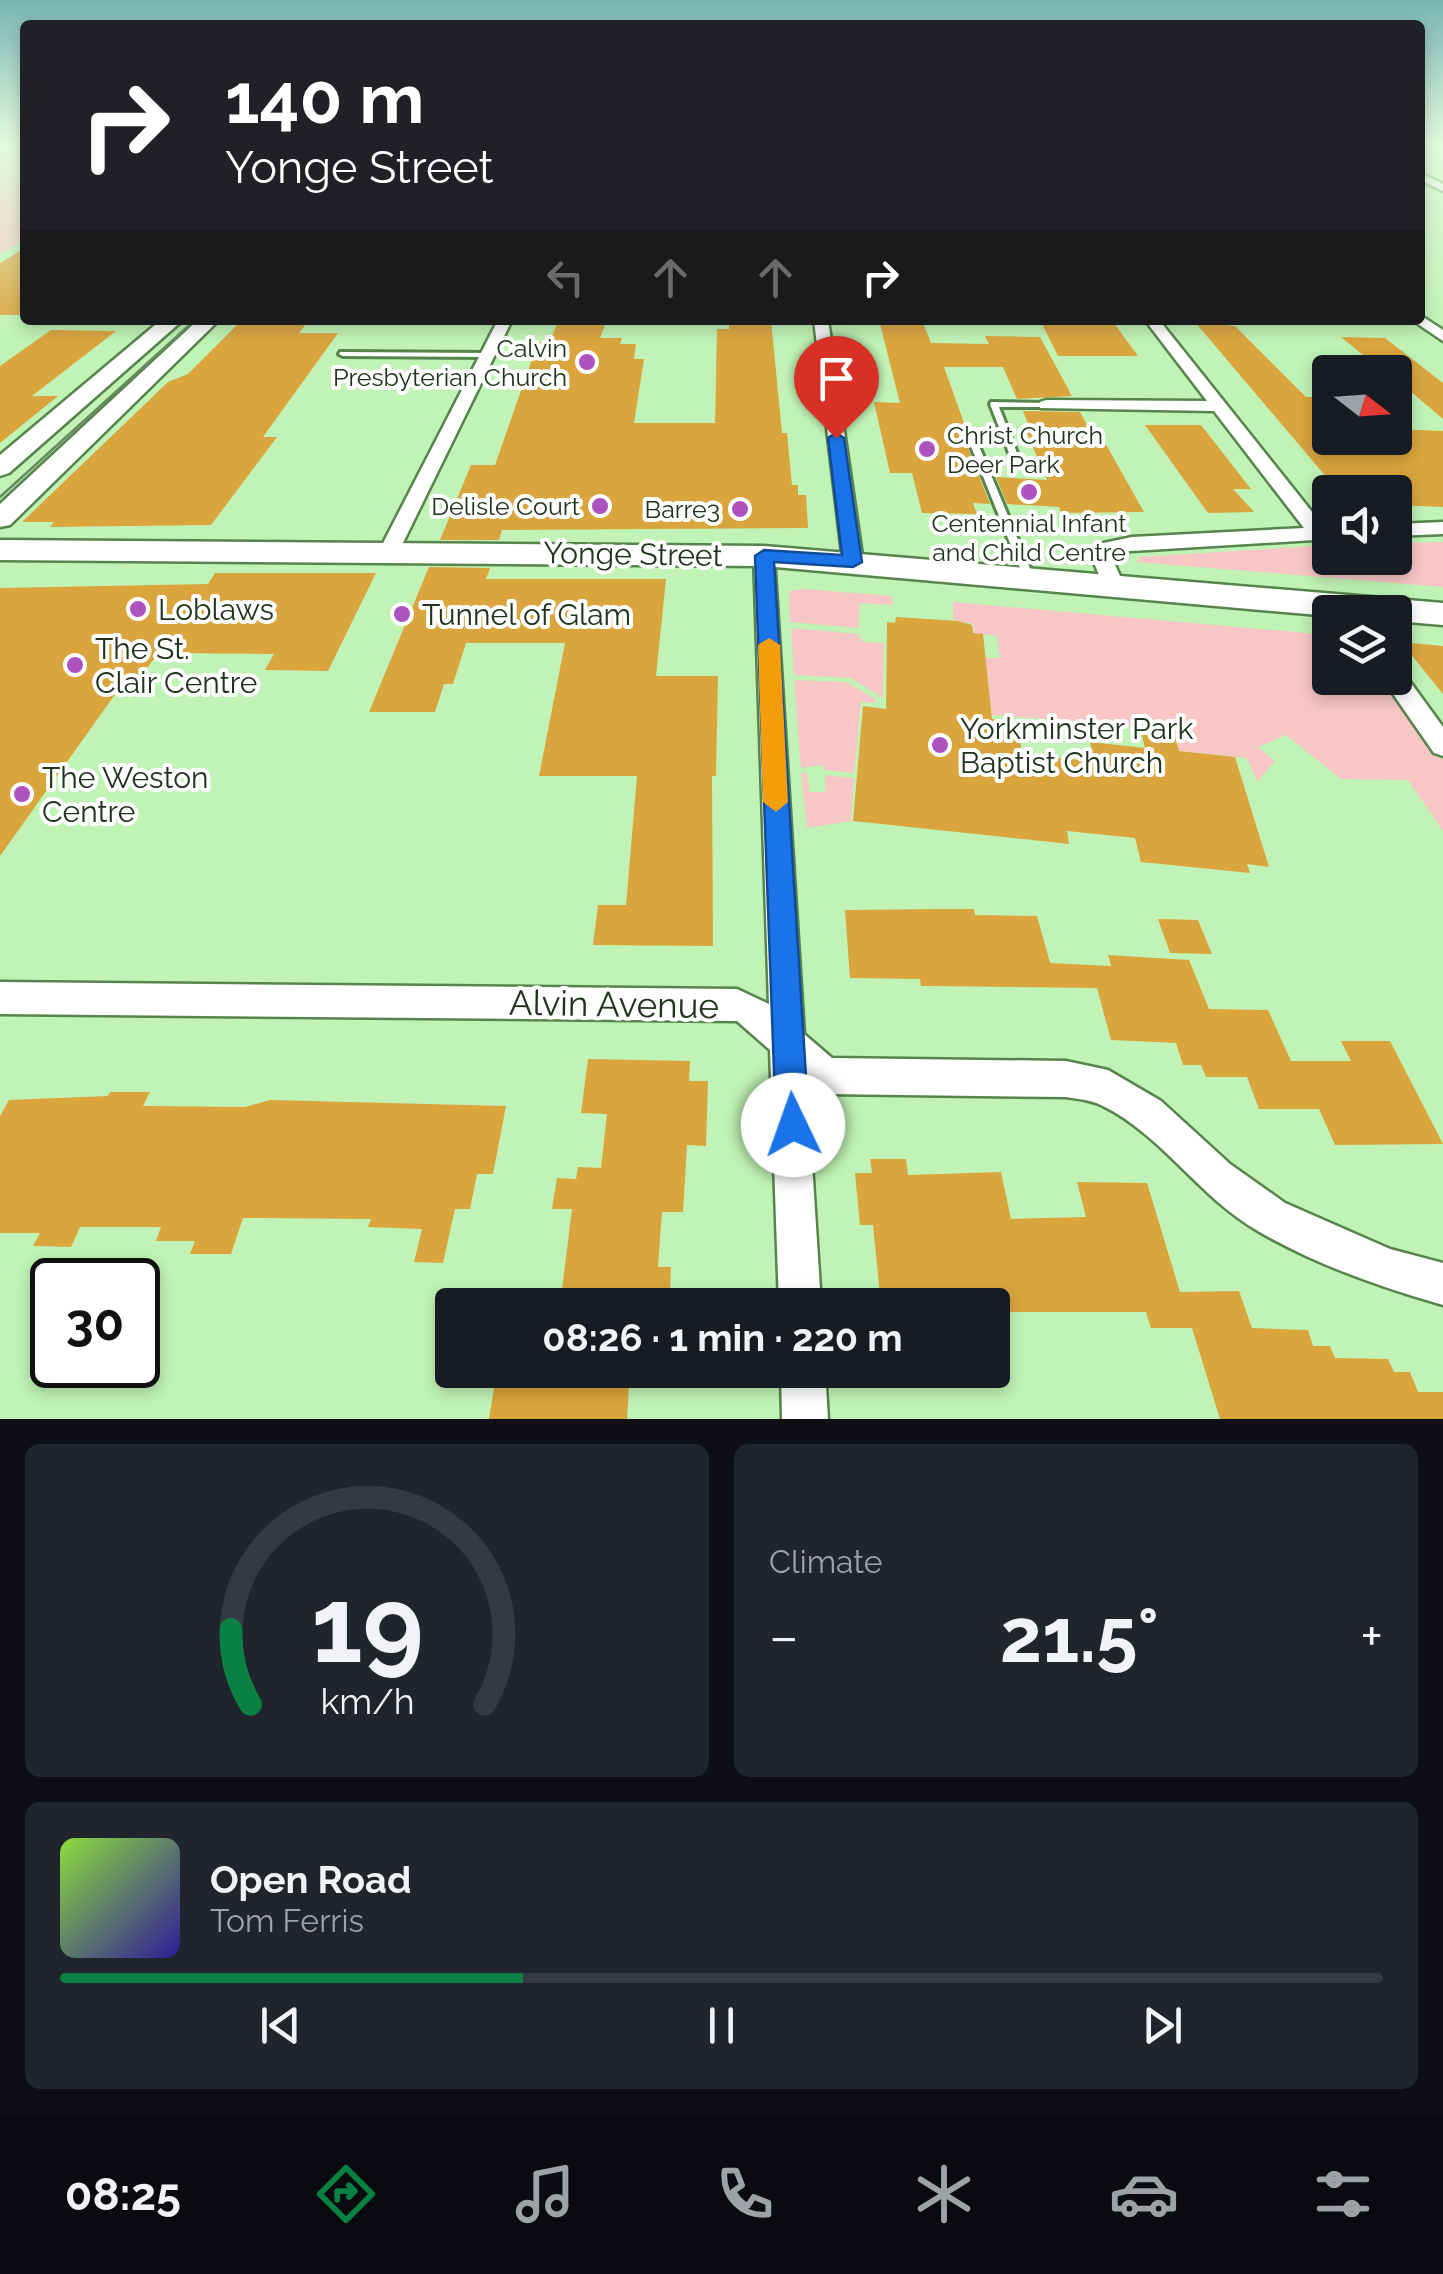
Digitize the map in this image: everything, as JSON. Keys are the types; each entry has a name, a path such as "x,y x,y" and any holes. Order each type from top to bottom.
{"main road":[{"path":"0,468 168,325"},
{"path":"0,519 204,325"},
{"name":"Yonge Street","path":"0,550 764,556 1312,606"},
{"name":"Yonge Street","path":"1412,612 1443,614"}],"street":[{"path":"389,551 503,325"},
{"path":"822,325 853,562"},
{"path":"1156,325 1217,406 1312,519"},
{"path":"1046,404 1217,406"},
{"path":"1412,529 1443,528"},
{"path":"1114,586 1103,560 1106,548 1132,542 1312,534"},
{"path":"764,556 799,1288"},
{"path":"1406,695 1443,746"},
{"name":"Alvin Avenue","path":"0,998 749,1008 824,1076 1066,1079 1108,1088 1148,1114 1217,1178 1271,1218 1388,1269 1443,1284"},
{"path":"804,1388 805,1419"}],"lane":[{"path":"343,354 488,355"},
{"path":"1015,458 994,404 1046,404"},
{"path":"972,439 1029,578"}],"shaded area":[{"path":"0,208 20,208 20,243 0,254"},
{"path":"1443,542 1443,587 1137,562 1139,557 1312,546 1312,575 1412,575 1412,543"},
{"path":"789,591 892,596 893,605 860,603 858,628 790,622"},
{"path":"953,602 1312,633 1312,695 1394,695 1443,760 1443,831 1408,780 1341,779 1286,735 1258,747 1275,761 1257,782 1247,758 1179,751 1173,730 1163,729 1160,721 1148,720 1149,727 992,715 985,658 1000,658 997,636 974,633 973,624 953,620"},
{"path":"791,628 858,634 863,642 884,643 883,698 851,678 794,675"},
{"path":"794,680 846,682 874,698 876,703 861,702 854,773 825,770 823,765 801,768"},
{"path":"801,773 807,773 809,792 826,792 825,775 854,778 851,821 807,828"}],"building":[{"path":"20,251 20,315 0,315 0,263"},
{"path":"237,325 305,325 299,333 338,333 263,437 277,437 211,525 50,527 54,522 22,522 168,382 188,374"},
{"path":"557,325 605,325 600,338 622,338 620,344 636,344 634,359 644,359 634,423 715,423 717,329 729,329 729,325 771,325 782,433 787,433 792,485 798,485 798,495 806,495 808,528 502,530 499,540 440,540 471,465 495,465 538,342 549,342"},
{"path":"880,325 924,325 931,343 989,344 985,336 1040,337 1072,396 1017,399 1003,367 944,367 968,434 965,440 990,504 973,503 977,514 922,513 912,473 890,473 874,402 900,403"},
{"path":"1042,325 1115,325 1138,356 1058,356"},
{"path":"1198,325 1235,326 1306,397 1312,397 1312,455 1412,455 1412,430 1443,431 1443,507 1412,506 1412,475 1325,475"},
{"path":"51,330 116,331 32,396 58,396 0,443 0,366"},
{"path":"1341,337 1385,338 1407,355 1363,355"},
{"path":"1412,359 1443,383 1443,419 1412,393"},
{"path":"1023,411 1080,412 1087,425 1095,425 1144,512 1061,513 1059,507 1007,504 996,477 1047,480 1024,426 1029,426"},
{"path":"1145,425 1201,425 1251,489 1233,489 1254,512 1208,513"},
{"path":"429,567 490,568 486,579 666,579 656,676 718,676 716,776 712,776 713,946 593,945 598,905 626,905 637,776 539,776 565,643 466,643 453,684 444,684 435,712 369,712"},
{"path":"215,573 376,573 328,671 265,670 274,654 158,653 137,682 116,693 0,856 0,588 208,584"},
{"name":"Yorkminster Park Baptist Church","path":"896,617 958,621 972,625 973,633 983,634 992,719 1018,722 1022,755 1094,761 1090,742 1145,748 1140,727 1173,730 1179,751 1235,757 1269,867 1247,864 1250,873 1141,862 1135,838 1067,831 1069,844 853,821 863,706 886,709 887,622 895,623"},
{"path":"1412,643 1443,646 1443,694 1412,656"},
{"path":"974,909 975,915 1037,916 1050,963 1111,966 1108,955 1189,960 1209,1009 1268,1010 1291,1061 1351,1061 1341,1041 1390,1041 1443,1144 1335,1145 1319,1109 1259,1109 1247,1077 1206,1077 1201,1065 1183,1065 1176,1043 1111,1040 1097,988 921,986 920,979 850,978 845,910"},
{"path":"1158,919 1198,920 1212,954 1170,953"},
{"path":"588,1059 690,1061 689,1081 708,1081 706,1146 687,1145 683,1212 662,1212 658,1267 671,1267 670,1288 562,1288 572,1209 552,1209 557,1178 576,1179 578,1167 601,1168 607,1114 581,1113"},
{"path":"110,1092 150,1092 143,1106 245,1107 270,1100 506,1106 493,1174 477,1174 470,1209 455,1209 443,1263 414,1262 422,1229 368,1227 371,1219 243,1218 231,1254 190,1254 195,1241 156,1241 161,1227 80,1227 71,1247 33,1246 40,1233 0,1233 0,1116 9,1100 108,1096"},
{"path":"870,1159 906,1159 908,1175 1001,1172 1011,1219 1086,1217 1077,1182 1147,1183 1180,1292 1239,1291 1252,1328 1308,1330 1313,1346 1330,1346 1335,1358 1388,1359 1394,1372 1410,1372 1418,1392 1443,1392 1443,1419 1220,1419 1192,1328 1151,1328 1146,1312 1010,1312 1010,1288 879,1288 873,1225 860,1225 855,1173 872,1173"},
{"path":"494,1388 629,1388 627,1419 489,1419"}],"tram line":[{"path":"0,497 189,325"}],"slow traffic":[{"path":"769,645 776,802"}],"place":[{"name":"Calvin Presbyterian Church","path":"587,362"},
{"name":"Christ Church Deer Park","path":"927,449"},
{"name":"Centennial Infant and Child Centre","path":"1029,492"},
{"name":"Delisle Court","path":"600,506"},
{"name":"Barre3","path":"740,509"},
{"name":"Loblaws","path":"138,609"},
{"name":"Tunnel of Glam","path":"402,614"},
{"name":"The St. Clair Centre","path":"75,665"},
{"name":"Yorkminster Park Baptist Church","path":"940,745"},
{"name":"The Weston Centre","path":"22,794"}],"route":[{"path":"793,1125 764,556 853,562 836,438"}]}
